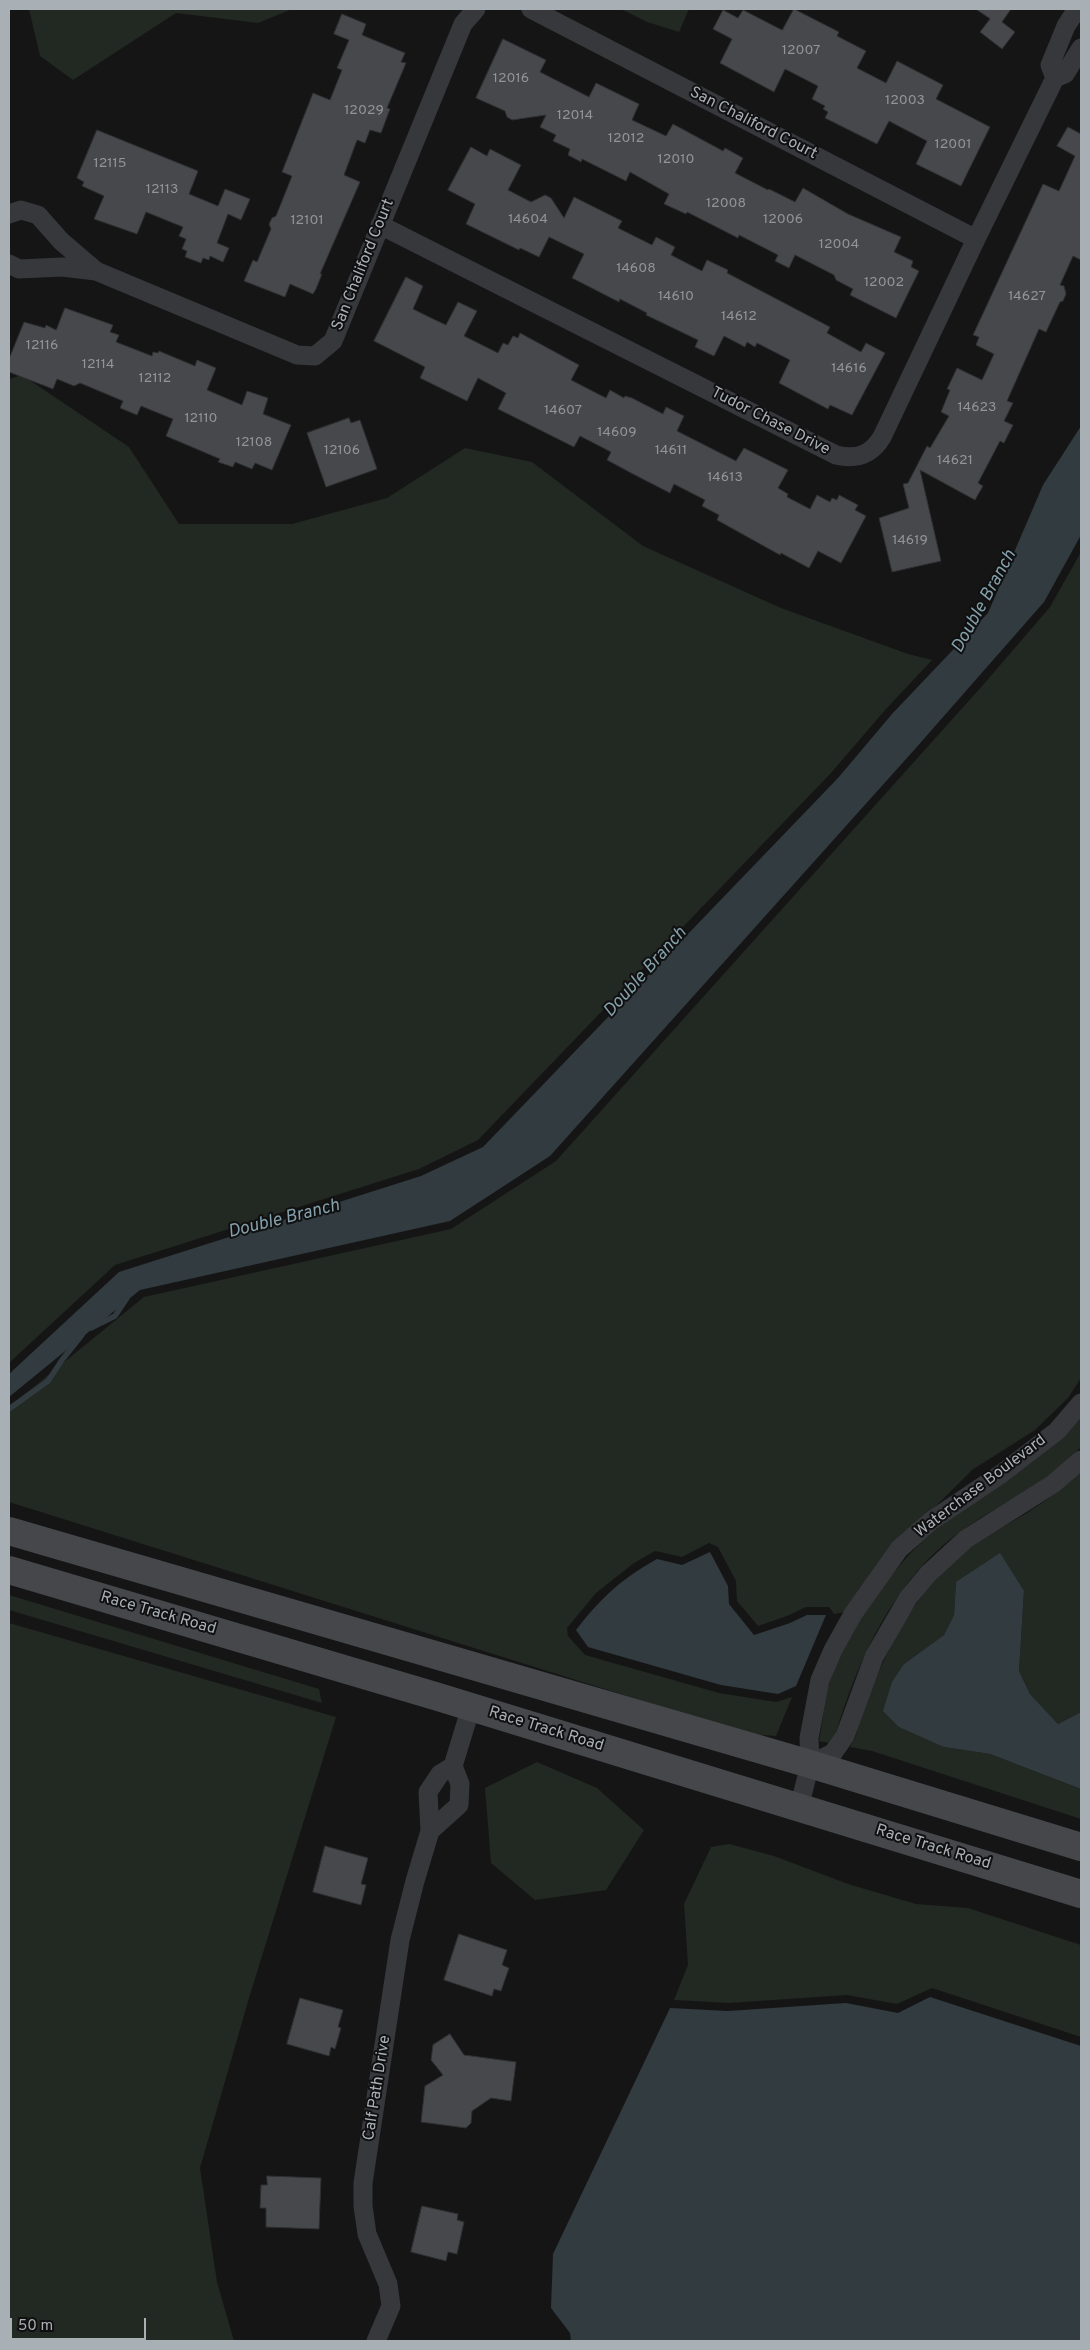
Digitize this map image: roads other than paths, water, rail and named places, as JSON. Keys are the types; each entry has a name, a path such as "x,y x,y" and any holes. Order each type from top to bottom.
{"main road":[{"path":"9,1531 810,1764 1081,1847"},
{"path":"70,1588 80,1552"},
{"name":"Race Track Road","path":"9,1570 471,1707 1081,1894"}],"street":[{"name":"San Chaliford Court","path":"9,264 18,269 62,267 96,271 297,355 314,356 333,341 463,24 476,9"},
{"name":"San Chaliford Court","path":"531,9 976,239"},
{"name":"Tudor Chase Drive","path":"1055,78 1050,65 1066,26 1077,9"},
{"name":"Tudor Chase Drive","path":"380,225 836,455 848,458 864,456 877,446 882,437 1055,78 1065,74 1081,48"},
{"name":"San Chaliford Court","path":"9,214 21,210 38,215 61,241 96,271"},
{"name":"Waterchase Boulevard","path":"799,1808 810,1764 809,1738 820,1680 833,1650 853,1614 899,1549 931,1521 1001,1474 1056,1431 1081,1403"},
{"name":"Waterchase Boulevard","path":"810,1764 833,1753 846,1736 874,1657 908,1598 928,1574 966,1538 1053,1484 1081,1460"},
{"path":"430,1831 459,1805 460,1784 453,1766 471,1707"},
{"name":"Calf Path Drive","path":"376,2341 391,2306 388,2284 367,2234 363,2206 363,2183 400,1940 430,1831 428,1792 440,1774 453,1766"}],"water":[{"path":"1081,426 1081,535 1044,602 915,749 550,1156 450,1221 140,1290 9,1397 9,1374 119,1272 421,1176 483,1147 838,778 892,714 988,613 1043,485"},
{"path":"710,1552 728,1586 729,1604 754,1635 807,1615 826,1615 796,1686 778,1694 721,1685 588,1647 576,1630 612,1590 657,1559 682,1565"},
{"path":"1000,1553 1024,1591 1019,1671 1030,1694 1058,1724 1081,1712 1081,1789 990,1754 944,1747 899,1727 883,1711 892,1682 904,1664 944,1635 954,1615 956,1582"},
{"path":"930,1997 1081,2046 1081,2341 571,2341 570,2333 551,2308 553,2254 670,2008 728,2011 846,2003 898,2013"}],"waterway":[{"name":"Double Branch","path":"91,1328 115,1316 127,1298"},
{"name":"Double Branch","path":"9,1409 48,1381 82,1335"}]}
